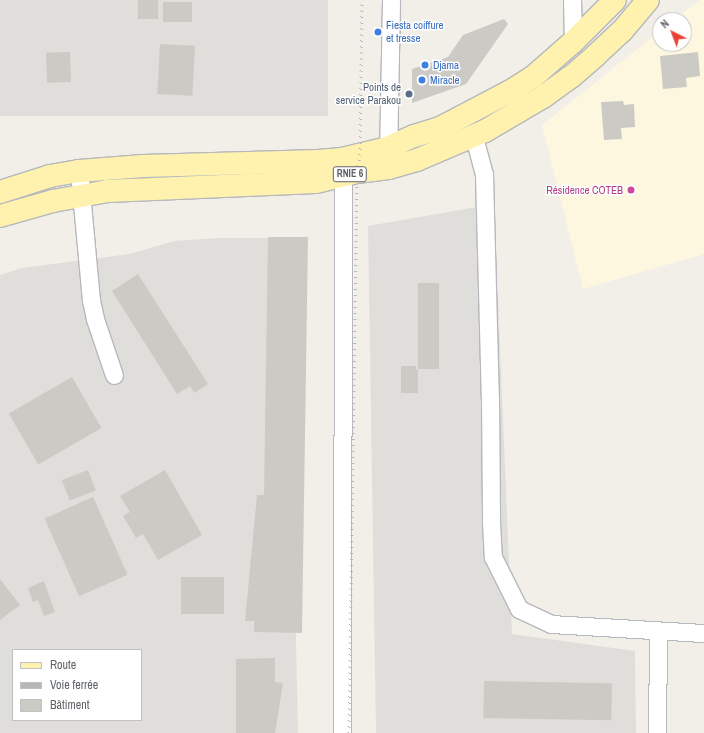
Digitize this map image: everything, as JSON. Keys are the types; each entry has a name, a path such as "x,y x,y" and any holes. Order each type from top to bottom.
{"main road":[{"name":"RNIE 6","path":"388,158 414,136 440,128 509,92 533,77 574,42 615,0"},
{"name":"RNIE 6","path":"0,192 50,176 79,171 143,166 343,167 388,158 417,160 474,137 517,113 571,77 622,31 648,0"},
{"name":"RNIE 6","path":"0,216 52,201 82,195 134,189 316,182 343,167"}],"street":[{"path":"388,158 391,0"},
{"path":"572,0 574,42"},
{"path":"474,137 484,174 493,557 518,609 551,624 704,633"},
{"path":"342,733 343,167"},
{"path":"79,171 91,300 95,319 114,375"},
{"path":"657,733 658,631"}],"shaded area":[{"path":"0,0 328,0 328,116 0,116"},
{"name":"Résidence COTEB","path":"700,0 704,0 704,254 583,289 542,125 652,37 652,52 692,52 692,12 684,12"},
{"path":"494,204 512,634 635,651 636,733 376,733 368,226"},
{"path":"220,238 287,238 298,733 0,733 0,275 22,268 130,254 174,241"}],"building":[{"path":"138,0 158,0 158,19 138,19"},
{"path":"163,2 192,2 192,22 163,22"},
{"path":"504,19 508,24 466,84 412,103 412,69 448,57 463,35"},
{"path":"160,44 195,46 192,96 157,94"},
{"path":"70,52 71,82 47,83 46,53"},
{"path":"698,52 700,76 686,78 687,87 663,89 660,56"},
{"path":"623,101 624,105 634,104 635,127 621,128 622,139 604,140 601,102"},
{"path":"268,237 308,237 302,633 254,632 254,621 245,621 257,495 264,495"},
{"path":"138,274 208,384 194,393 190,386 177,394 112,291"},
{"path":"418,283 439,283 439,369 418,369"},
{"path":"401,366 416,366 416,370 418,369 418,393 401,393"},
{"path":"72,377 102,428 38,465 9,414"},
{"path":"88,470 96,491 70,501 62,480"},
{"path":"165,470 202,535 158,560 143,534 136,538 123,516 130,512 120,496"},
{"path":"93,497 128,575 79,596 45,519"},
{"path":"181,577 224,577 224,614 181,614"},
{"path":"0,579 20,605 0,620"},
{"path":"44,581 55,612 44,616 38,600 33,602 28,588"},
{"path":"275,658 275,682 283,683 275,733 236,733 236,659"},
{"path":"484,681 612,683 611,720 483,718"}],"railway":[{"path":"349,733 357,172 360,155 362,0"}],"place":[{"name":"Fiesta coiffure et tresse","path":"378,32"},
{"name":"Djama","path":"425,65"},
{"name":"Miracle","path":"422,80"},
{"name":"Points de service Parakou","path":"409,94"},
{"name":"Résidence COTEB","path":"631,190"}]}
